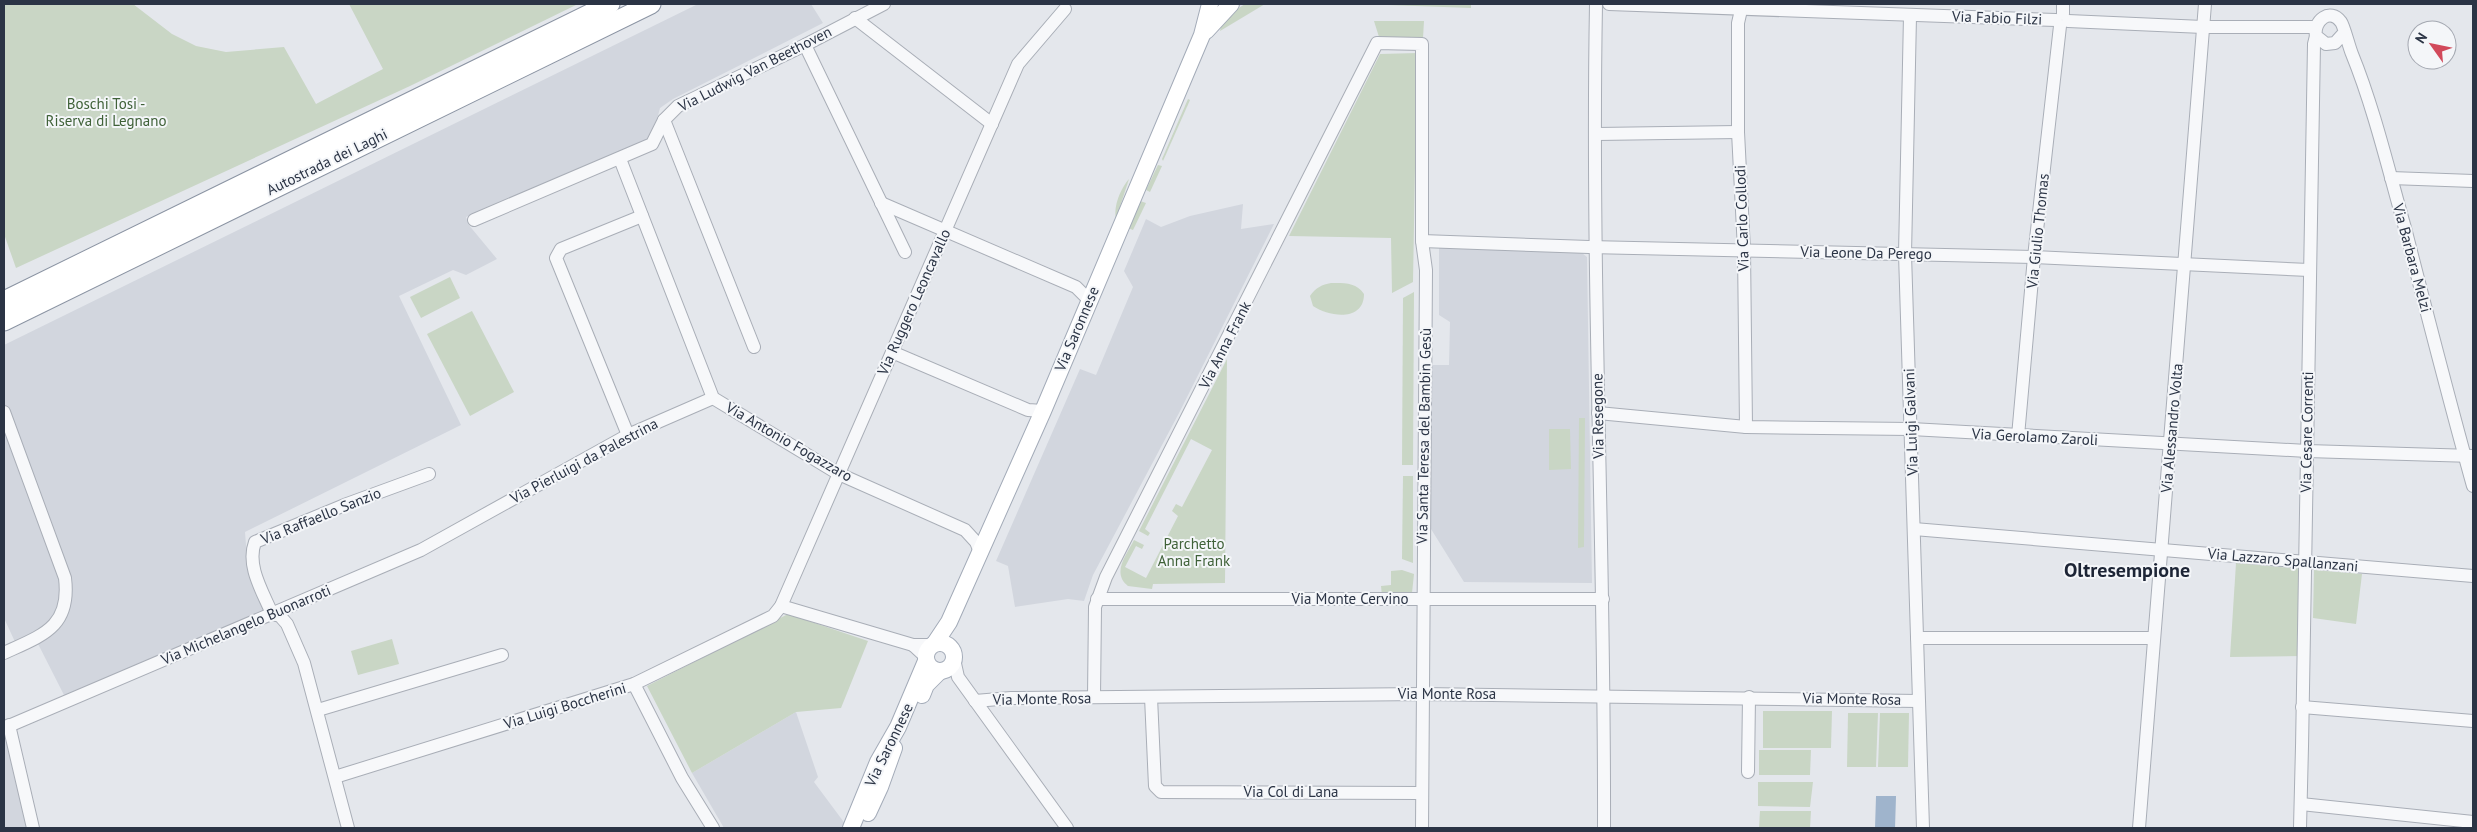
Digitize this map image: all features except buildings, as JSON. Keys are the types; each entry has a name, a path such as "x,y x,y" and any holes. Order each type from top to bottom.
{"highway":[{"name":"Autostrada dei Laghi","path":"4,301 610,4"},
{"name":"Autostrada dei Laghi","path":"4,321 651,4"}],"main road":[{"name":"Via Saronnese","path":"860,828 880,787 895,744 941,659 949,622 1043,410 1202,35 1210,4"},
{"name":"Via Saronnese","path":"1202,35 1231,4"},
{"name":"Via Saronnese","path":"851,828 878,762 941,659"}],"street":[{"name":"Via Ludwig Van Beethoven","path":"474,220 652,144 664,120 678,106 804,46 884,4"},
{"name":"Via Resegone","path":"1596,4 1598,414 1605,696 1604,828"},
{"name":"Via Fabio Filzi","path":"1609,4 1741,10 1878,9 1910,16 2062,17 2203,27 2316,31"},
{"name":"Via Alessandro Volta","path":"2138,828 2205,4"},
{"name":"Via Ruggero Leoncavallo","path":"781,606 1018,64 1065,8"},
{"name":"Via Carlo Collodi","path":"1741,10 1738,23 1738,132 1744,250 1746,427"},
{"name":"Via Barbara Melzi","path":"2316,31 2323,17 2332,10 2342,22 2391,178 2469,456 2473,486"},
{"name":"Via Luigi Galvani","path":"1910,16 1905,254 1923,828"},
{"name":"Via Giulio Thomas","path":"2018,436 2034,257 2062,17"},
{"path":"855,18 992,124"},
{"path":"2316,31 2322,43 2342,49 2355,61"},
{"name":"Via Cesare Correnti","path":"2300,828 2309,270 2314,44 2316,31"},
{"path":"2330,45 2339,41 2344,33"},
{"name":"Via Anna Frank","path":"1094,698 1094,615 1097,599 1106,577 1377,43 1422,44"},
{"name":"Via Santa Teresa del Bambin Gesù","path":"1422,44 1422,240 1426,270 1422,828"},
{"path":"804,46 905,252"},
{"path":"664,120 754,347"},
{"path":"1597,134 1738,132"},
{"name":"Via Antonio Fogazzaro","path":"620,159 713,398 839,474 965,530 976,542 980,552"},
{"path":"2391,178 2473,181"},
{"path":"881,203 946,229 1076,287 1090,300"},
{"path":"628,434 556,258 560,249 642,216"},
{"name":"Via Leone Da Perego","path":"1422,240 1597,247 2034,257 2185,266 2309,270"},
{"path":"892,352 1028,410 1043,410"},
{"name":"Via Pierluigi da Palestrina","path":"484,515 628,434 713,398"},
{"path":"4,412 65,578 66,602 57,623 34,639 4,653"},
{"name":"Via Gerolamo Zaroli","path":"1598,414 1746,427 1911,430 2307,451 2469,456"},
{"name":"Via Raffaello Sanzio","path":"272,614 253,570 252,548 255,542 347,504 429,474"},
{"name":"Via Michelangelo Buonarroti","path":"6,726 421,550 484,515"},
{"name":"Via Lazzaro Spallanzani","path":"1914,529 2473,576"},
{"name":"Via Monte Cervino","path":"1097,599 1603,599"},
{"path":"781,606 913,645 941,659 975,701 1067,828"},
{"name":"Via Luigi Boccherini","path":"335,777 634,684 761,623 773,616 781,606"},
{"path":"272,614 280,616 287,624 304,663 348,828"},
{"path":"1917,638 2154,638"},
{"path":"318,710 502,655"},
{"path":"634,684 682,778 713,828"},
{"name":"Via Monte Rosa","path":"975,701 1011,698 1423,694 1749,697 1918,701"},
{"name":"Via Col di Lana","path":"1151,697 1155,786 1161,792 1422,793"},
{"path":"1748,772 1749,697"},
{"path":"2302,707 2473,722"},
{"path":"6,726 33,828"},
{"path":"2300,804 2473,822"}],"shaded area":[{"path":"698,4 811,4 823,23 673,99 660,108 652,138 466,217 468,224 497,259 466,275 453,270 399,296 461,425 245,532 248,571 267,612 64,695 34,636 16,644 4,618 4,345"},
{"path":"1243,204 1241,229 1274,224 1179,413 1093,575 1084,601 1068,599 1015,607 1008,566 996,561 1080,369 1096,375 1133,287 1124,271 1146,219 1161,227 1190,216"},
{"path":"1439,247 1582,253 1587,257 1592,583 1464,582 1431,529 1432,365 1449,365 1450,322 1439,315"},
{"path":"796,712 818,777 814,782 846,825 844,828 724,828 692,773"},
{"path":"4,724 29,828 4,828"}],"green space":[{"name":"Boschi Tosi - Riserva di Legnano","path":"4,4 133,4 172,34 196,46 226,52 284,47 316,104 383,69 349,4 578,4 410,86 16,268 4,234"},
{"path":"1245,4 1265,4 1220,31 1223,18"},
{"path":"1360,4 1471,4 1471,8"},
{"path":"1374,21 1424,21 1423,38 1379,37"},
{"path":"1417,53 1413,282 1392,293 1391,238 1289,236 1380,54"},
{"path":"1188,99 1190,100 1163,161 1162,159"},
{"path":"1158,165 1162,166 1150,192 1146,190"},
{"path":"1129,179 1116,219 1118,198"},
{"path":"1140,201 1146,203 1133,230 1128,228"},
{"path":"450,277 460,298 421,318 410,297"},
{"path":"1331,283 1349,284 1361,290 1364,294 1358,309 1345,315 1328,313 1313,306 1310,296 1312,293 1319,287"},
{"path":"1414,292 1413,465 1402,465 1403,298"},
{"path":"472,311 514,392 470,416 427,334"},
{"name":"Parchetto Anna Frank","path":"1227,359 1225,583 1153,584 1152,589 1128,586 1123,581 1121,569 1122,563 1134,540 1144,545 1142,549 1136,546 1125,567 1146,578 1178,516 1172,511 1176,504 1182,507 1212,450 1191,439 1145,529 1150,533 1148,536 1139,531"},
{"path":"1579,418 1585,418 1584,547 1578,548"},
{"path":"1549,429 1570,429 1571,469 1549,470"},
{"path":"1403,476 1413,476 1413,563 1402,559"},
{"path":"2236,563 2303,569 2301,656 2230,657"},
{"path":"1402,570 1414,574 1412,593 1408,596 1382,596 1381,586 1391,585 1391,571"},
{"path":"2314,570 2362,574 2356,624 2313,618"},
{"path":"788,614 868,641 841,708 796,712 692,773 647,686"},
{"path":"392,639 399,664 358,675 351,651"},
{"path":"1763,711 1832,711 1831,748 1763,748"},
{"path":"1848,713 1878,713 1876,767 1847,767"},
{"path":"1880,713 1909,713 1908,767 1878,767"},
{"path":"1759,750 1811,750 1810,775 1759,775"},
{"path":"1758,782 1813,782 1810,807 1758,806"},
{"path":"1760,811 1811,811 1810,828 1759,828"}],"water":[{"path":"1876,796 1896,796 1895,828 1875,828"}],"district":[{"name":"Oltresempione","path":"2127,570"}]}
